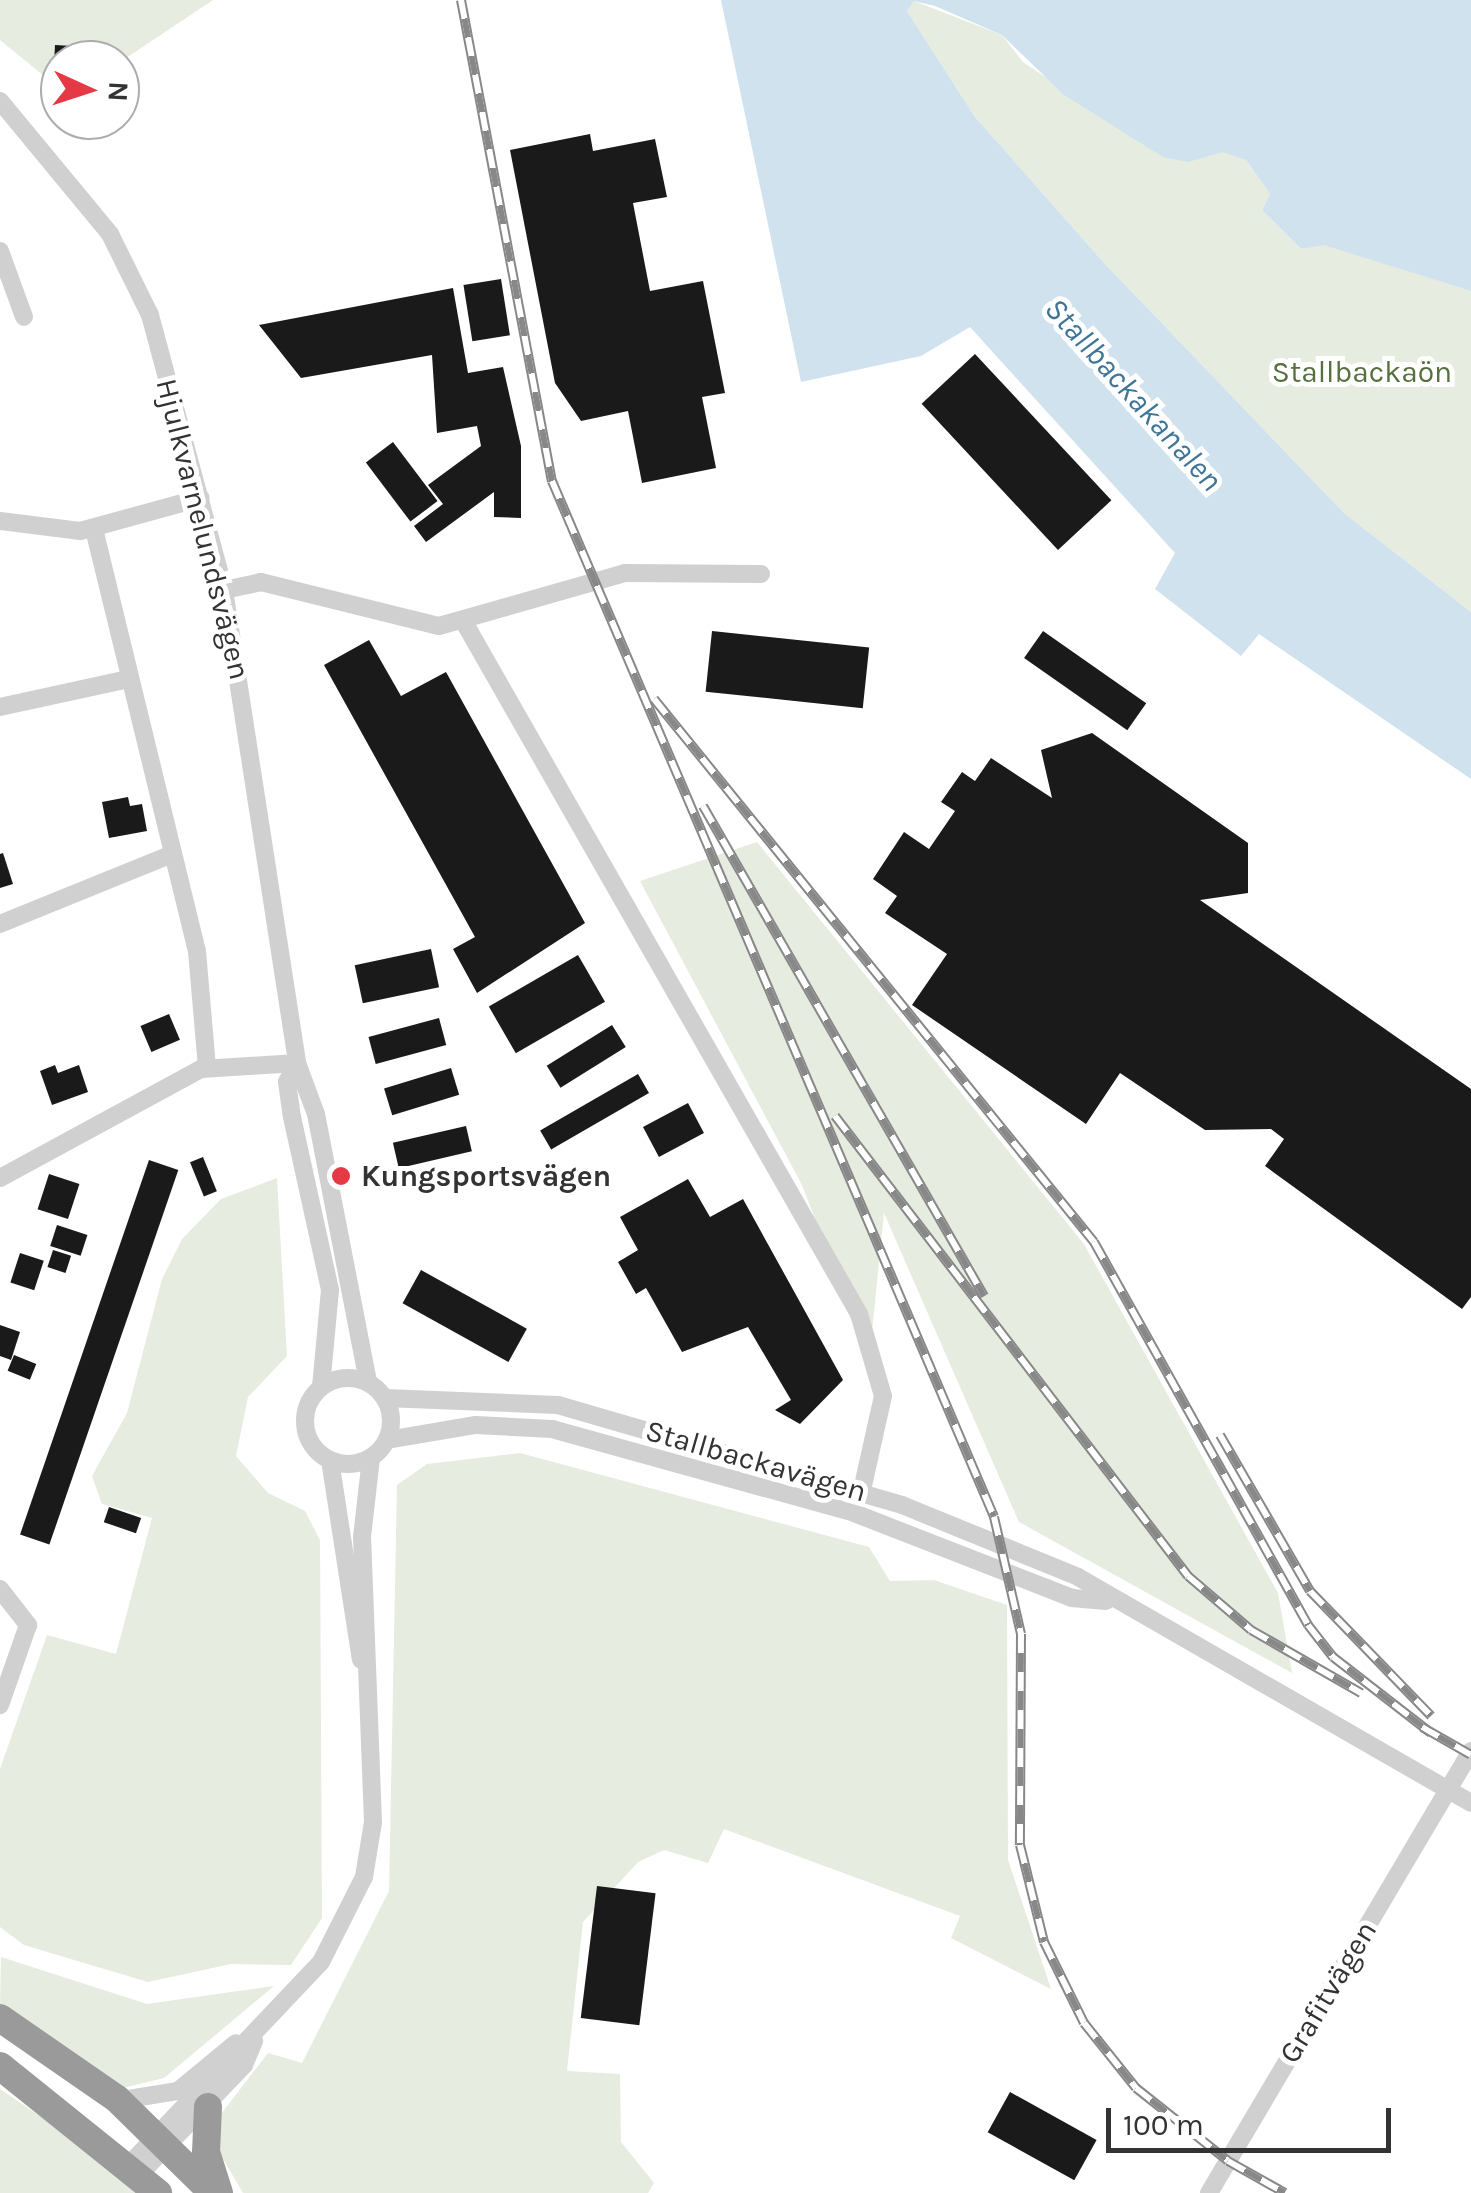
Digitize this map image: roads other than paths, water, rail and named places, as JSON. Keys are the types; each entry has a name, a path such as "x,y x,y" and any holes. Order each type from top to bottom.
{"highway":[{"path":"0,2018 117,2099 216,2193"},
{"path":"0,2066 142,2178"},
{"path":"208,2107 206,2152 216,2193"}],"street":[{"name":"Hjulkvarnelundsvägen","path":"0,101 128,267 200,498 224,590 297,1063 312,1097 368,1382"},
{"path":"0,252 24,317"},
{"path":"0,521 94,529 200,498"},
{"path":"94,529 197,951 207,1067"},
{"path":"224,590 261,582 402,623 464,622 626,573 761,574"},
{"path":"464,622 859,1314 884,1396 862,1490"},
{"path":"0,707 128,679"},
{"path":"0,924 172,854"},
{"name":"Hjulkvarnelundsvägen","path":"297,1063 287,1082 292,1118 330,1290 322,1387"},
{"path":"0,1178 207,1067 297,1063"},
{"path":"142,2178 164,2141 322,1962 364,1877 373,1822 363,1665 330,1460 305,1424 322,1387 368,1382 385,1398 387,1440 371,1458 363,1665"},
{"name":"Stallbackavägen","path":"385,1398 558,1405 862,1490 1078,1577 1106,1601 1471,1803"},
{"name":"Stallbackavägen","path":"387,1440 476,1425 552,1430 854,1513 1072,1598 1106,1601"},
{"path":"330,1460 371,1458"},
{"path":"0,1589 28,1625 0,1704"},
{"name":"Grafitvägen","path":"1210,2193 1471,1751"},
{"path":"117,2099 140,2103 178,2091 258,2032"},
{"path":"164,2141 208,2107 258,2032"}],"water":[{"name":"Stallbackakanalen","path":"721,0 1471,0 1471,291 1324,245 1301,249 1262,210 1270,194 1246,160 1223,152 1188,162 1163,157 1064,95 1002,35 935,6 914,1 907,11 975,117 1105,264 1344,513 1471,612 1471,779 1259,634 1241,656 1155,589 1175,553 970,327 921,356 801,382"}],"railway":[{"path":"461,0 552,481 994,1517 1021,1634 1020,1845 1044,1942 1084,2023 1136,2088 1228,2161 1285,2193"},
{"path":"654,699 1094,1242 1308,1625 1333,1657 1431,1733"},
{"path":"703,806 984,1296"},
{"path":"835,1116 1188,1576 1251,1630 1361,1693"},
{"path":"1220,1435 1310,1591 1431,1716"},
{"path":"1422,1727 1471,1755"}],"place":[{"name":"Kungsportsvägen","path":"341,1176"}],"park label":[{"name":"Stallbackaön","path":"1362,372"}]}
